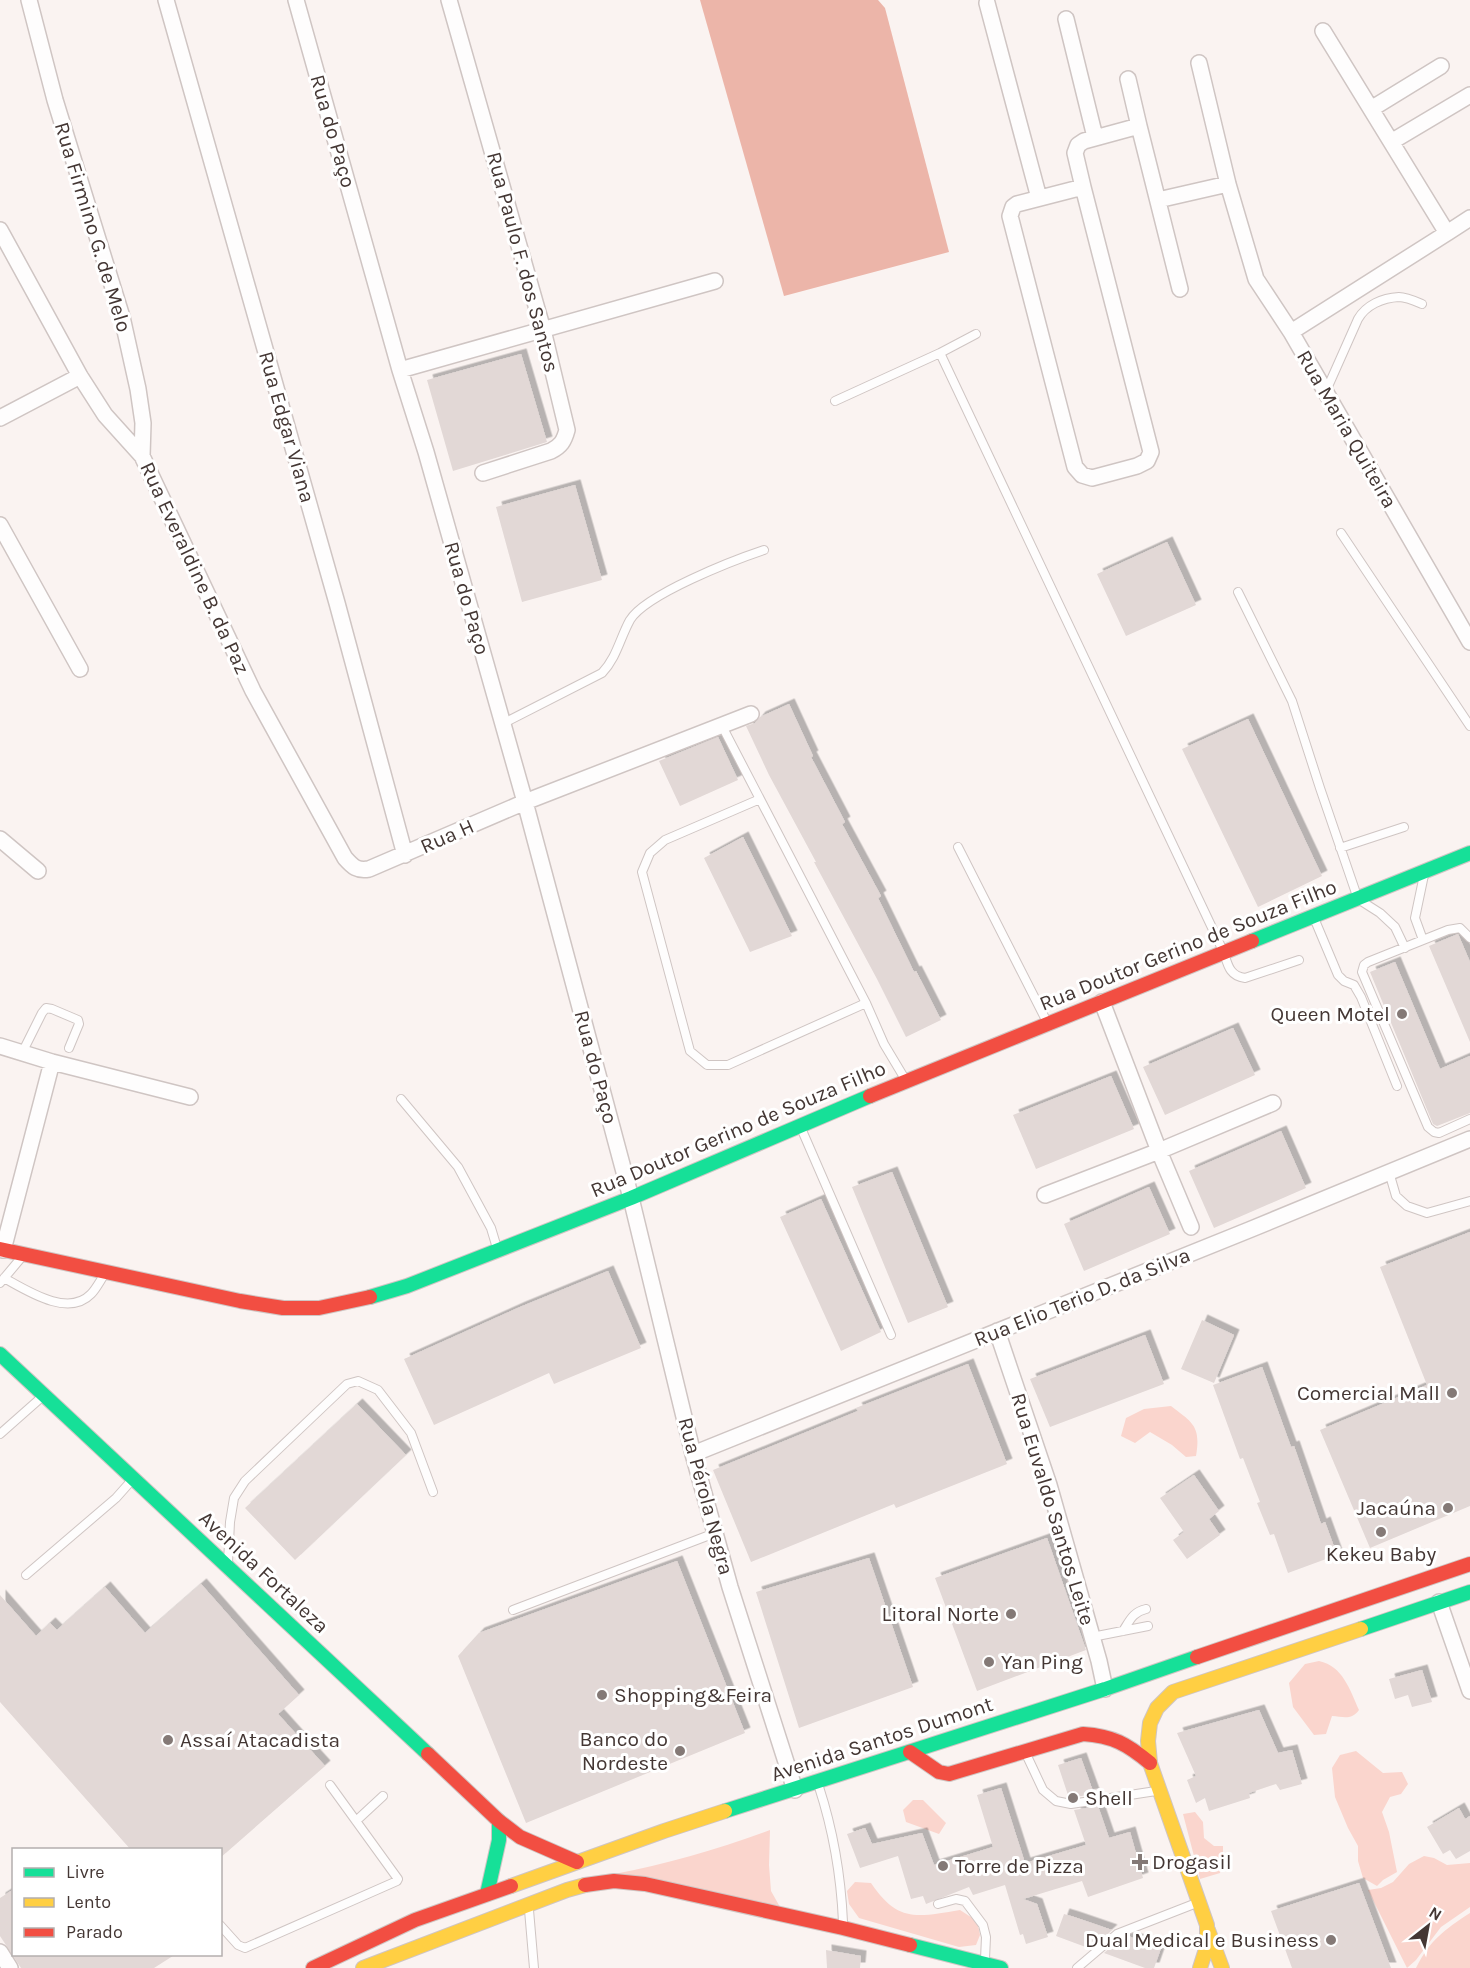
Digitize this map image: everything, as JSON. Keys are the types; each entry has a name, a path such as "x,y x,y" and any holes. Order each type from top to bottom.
{"main road":[{"name":"Rua Doutor Gerino de Souza Filho","path":"2,1249 240,1301 283,1308 319,1308 367,1298 407,1286 631,1198 906,1081 1470,853"},
{"name":"Avenida Fortaleza","path":"0,1354 499,1821 520,1837 577,1862"},
{"name":"Avenida Santos Dumont","path":"313,1968 415,1920 664,1831 1105,1689 1470,1564"},
{"path":"1222,1968 1150,1763 1148,1735 1150,1717 1159,1702 1173,1692 1470,1592"},
{"path":"910,1752 939,1772 949,1774 1083,1734 1104,1736 1121,1741 1150,1763"},
{"path":"487,1894 499,1840 499,1821"},
{"path":"363,1968 585,1885 614,1881 645,1884 843,1928 1001,1968"},
{"path":"1200,1968 1207,1946 1207,1925"}],"street":[{"name":"Rua Firmino G. de Melo","path":"29,0 55,100 122,318 143,423 142,456"},
{"name":"Rua Edgar Viana","path":"166,0 405,855"},
{"name":"Rua do Paço","path":"296,0 525,802 631,1198"},
{"name":"Rua Paulo F. dos Santos","path":"449,0 543,330 567,430 565,440 551,451 483,472"},
{"path":"987,3 1039,198"},
{"path":"1066,19 1095,137"},
{"path":"1323,31 1447,233"},
{"path":"1198,63 1228,184 1256,279 1291,332"},
{"path":"1371,110 1441,66"},
{"path":"1128,79 1180,289"},
{"path":"1391,142 1470,95"},
{"path":"1083,188 1017,204 1013,207 1010,216 1075,467 1082,475 1092,478 1137,466 1147,461 1151,452 1075,153 1078,145 1084,141 1139,126"},
{"path":"1158,200 1228,184"},
{"name":"Rua Maria Quiteira","path":"1470,218 1291,332 1470,642"},
{"name":"Rua Everaldine B. da Paz","path":"0,230 80,376 105,415 142,456 253,692 345,858 354,868 369,869"},
{"path":"400,370 715,281"},
{"path":"0,418 80,376"},
{"path":"0,525 80,669"},
{"name":"Rua H","path":"369,869 525,802 751,714"},
{"path":"0,839 38,871"},
{"path":"1102,1002 1158,1151 1191,1227"},
{"path":"0,1046 52,1062 190,1097"},
{"path":"2,1249 52,1062"},
{"path":"1045,1195 1273,1103"},
{"name":"Rua Elio Terio D. da Silva","path":"693,1454 1470,1138"},
{"name":"Rua Pérola Negra","path":"631,1198 693,1454 730,1587 795,1790"},
{"name":"Rua Euvaldo Santos Leite","path":"997,1331 1049,1485 1105,1689"},
{"path":"1439,1602 1470,1691"},
{"path":"0,1952 10,1968"}],"lane":[{"path":"1326,392 1364,309 1376,302 1400,297 1422,303"},
{"path":"835,401 976,334"},
{"path":"940,353 1224,953 1229,970 1237,977 1245,978 1299,960"},
{"path":"1341,534 1470,726"},
{"path":"502,724 602,673 611,664 630,620 651,600 732,561 764,550"},
{"path":"1238,592 1292,701 1358,898 1395,927 1405,948"},
{"path":"722,726 866,1003 884,1044 906,1081"},
{"path":"760,799 665,840 650,853 642,872 690,1051 707,1065 728,1065 866,1003"},
{"path":"1340,848 1404,827"},
{"path":"958,847 1048,1024"},
{"path":"1423,940 1414,918 1424,872"},
{"path":"1313,917 1338,975 1344,981 1354,985 1361,997 1397,1086"},
{"path":"1470,938 1460,928 1448,930 1368,962 1364,965 1362,972 1428,1127 1439,1133 1470,1119"},
{"path":"22,1053 46,1008 52,1008 78,1020 79,1024 69,1048"},
{"path":"401,1100 458,1167 491,1228 498,1250"},
{"path":"801,1126 891,1335"},
{"path":"1389,1172 1396,1196 1407,1206 1427,1213 1470,1201"},
{"path":"24,1254 2,1281 40,1298 64,1303 78,1303 90,1295 106,1272"},
{"path":"228,1567 230,1522 234,1498 245,1481 347,1384 358,1381 378,1390 385,1398 411,1433 433,1492"},
{"path":"0,1434 44,1395"},
{"path":"26,1575 116,1498 134,1479"},
{"path":"513,1610 715,1533"},
{"path":"1123,1631 1138,1611 1146,1610"},
{"path":"1092,1637 1148,1626"},
{"path":"1025,1751 1043,1790 1056,1801 1071,1804 1160,1791"},
{"path":"817,1783 830,1821 843,1928"},
{"path":"222,1927 245,1948 394,1884 398,1879 330,1785"},
{"path":"356,1821 383,1796"},
{"path":"938,1904 956,1899 965,1901 975,1914 983,1925 986,1937 984,1964"},
{"path":"1077,1968 1118,1934 1199,1902"},
{"path":"528,1905 534,1968"}],"shaded area":[{"path":"700,0 878,0 885,8 949,252 784,296"},
{"path":"1171,1406 1194,1426 1197,1438 1196,1456 1186,1457 1172,1445 1150,1432 1135,1443 1121,1436 1126,1418 1144,1409"},
{"path":"1319,1661 1340,1673 1359,1710 1351,1717 1332,1716 1326,1734 1314,1735 1293,1707 1289,1683 1305,1664"},
{"path":"1356,1751 1383,1773 1402,1772 1408,1784 1401,1794 1390,1797 1382,1812 1389,1832 1397,1872 1377,1886 1363,1878 1358,1861 1358,1846 1335,1797 1332,1768 1340,1755"},
{"path":"913,1800 923,1800 946,1823 939,1834 906,1822 903,1810"},
{"path":"1195,1812 1203,1822 1204,1838 1214,1846 1223,1846 1220,1873 1200,1879 1183,1814"},
{"path":"770,1830 771,1891 784,1914 614,1874 693,1855"},
{"path":"1424,1856 1447,1865 1470,1863 1470,1907 1441,1927 1416,1960 1407,1968 1368,1890 1381,1888 1393,1882 1409,1864"},
{"path":"855,1882 871,1883 890,1905 909,1914 920,1915 960,1910 977,1921 980,1935 976,1945 959,1947 859,1918 849,1904 847,1891"},
{"path":"1470,1913 1470,1968 1416,1968 1438,1936"}],"building":[{"path":"521,354 547,442 453,471 427,380"},
{"path":"575,485 602,580 522,602 496,507"},
{"path":"1167,542 1196,605 1126,636 1097,574"},
{"path":"789,704 813,756 811,757 845,822 842,824 881,896 878,898 914,972 916,971 941,1020 906,1037 769,775 746,726"},
{"path":"1248,719 1322,876 1258,907 1182,749"},
{"path":"718,737 738,780 680,806 659,761"},
{"path":"743,837 792,936 750,952 704,858"},
{"name":"Queen Motel","path":"1458,934 1470,962 1470,1042 1429,946"},
{"name":"Queen Motel","path":"1395,962 1440,1069 1470,1056 1470,1113 1437,1126 1433,1124 1370,972"},
{"path":"1233,1028 1255,1075 1165,1115 1143,1067"},
{"path":"1111,1076 1134,1129 1036,1169 1013,1115"},
{"path":"1281,1131 1306,1188 1214,1228 1189,1171"},
{"path":"892,1172 948,1307 908,1323 852,1187"},
{"path":"1149,1187 1170,1234 1084,1271 1064,1224"},
{"path":"821,1199 881,1332 841,1351 780,1217"},
{"path":"1470,1232 1470,1506 1370,1548 1320,1430 1427,1385 1380,1267"},
{"path":"608,1271 641,1348 554,1384 549,1373 434,1425 404,1359 520,1307"},
{"path":"1202,1320 1234,1335 1214,1383 1181,1369"},
{"path":"1145,1335 1164,1384 1050,1427 1030,1379"},
{"path":"968,1364 1007,1464 896,1508 894,1504 751,1562 713,1470 858,1411 856,1408"},
{"path":"1262,1367 1291,1447 1294,1446 1321,1524 1325,1522 1337,1555 1288,1573 1274,1534 1270,1535 1257,1503 1260,1502 1243,1458 1240,1459 1213,1385"},
{"path":"357,1404 406,1455 295,1560 245,1508"},
{"path":"1194,1475 1219,1511 1209,1519 1220,1535 1187,1559 1173,1540 1184,1532 1160,1498"},
{"name":"Litoral Norte","path":"1047,1538 1086,1650 977,1691 935,1578"},
{"path":"869,1558 913,1687 799,1728 756,1592"},
{"name":"Shopping&Feira","path":"677,1561 745,1733 526,1823 458,1656 479,1633"},
{"name":"Assaí Atacadista","path":"201,1584 299,1695 278,1714 325,1766 222,1856 222,1848 129,1848 0,1702 0,1595 36,1636 50,1623 57,1630 105,1587 145,1633"},
{"path":"1422,1670 1432,1702 1412,1707 1408,1695 1395,1699 1389,1679"},
{"path":"1259,1710 1278,1753 1292,1750 1302,1784 1280,1790 1276,1784 1249,1793 1250,1798 1209,1811 1205,1798 1196,1803 1187,1780 1196,1776 1177,1733"},
{"path":"1081,1758 1094,1794 1069,1798 1058,1765"},
{"path":"1001,1788 1025,1863 1086,1845 1074,1810 1098,1806 1109,1838 1130,1832 1143,1878 1088,1897 1082,1881 1023,1899 1037,1904 1048,1937 1026,1944 1023,1934 1020,1935 1005,1885 973,1895 969,1887 926,1904 923,1896 911,1899 898,1856 860,1868 847,1834 865,1828 872,1844 922,1833 934,1865 993,1847 977,1795"},
{"path":"1459,1808 1465,1819 1470,1816 1470,1851 1456,1859 1450,1850 1443,1854 1427,1827"},
{"name":"Dual Medical e Business","path":"1359,1883 1391,1968 1292,1968 1271,1911"},
{"path":"12,1890 12,1954 0,1936 0,1898"},
{"path":"1064,1914 1112,1930 1091,1949 1056,1936"},
{"path":"1128,1936 1161,1948 1154,1968 1145,1968 1104,1953 1120,1939"},
{"path":"826,1950 861,1956 860,1968 827,1968"},
{"path":"13,1956 173,1956 154,1968 21,1968"}],"traffic: fast":[{"path":"1252,941 1470,853"},
{"path":"370,1297 407,1286 631,1198 870,1096"},
{"path":"0,1354 428,1754"},
{"path":"1361,1629 1470,1592"},
{"path":"725,1811 1105,1689 1197,1657"},
{"path":"487,1894 499,1840 499,1821"},
{"path":"910,1945 1001,1968"}],"traffic: slow":[{"path":"1200,1968 1207,1946 1207,1925 1150,1763 1148,1741 1150,1723 1157,1708 1173,1692 1361,1629"},
{"path":"511,1886 725,1811"},
{"path":"363,1968 585,1885"},
{"path":"1208,1930 1222,1968"}],"traffic: jam":[{"path":"870,1096 1252,941"},
{"path":"0,1249 240,1301 283,1308 319,1308 370,1297"},
{"path":"1197,1657 1470,1564"},
{"path":"910,1752 939,1772 949,1774 1083,1734 1119,1742 1150,1763"},
{"path":"428,1754 499,1821 520,1837 577,1862"},
{"path":"585,1885 614,1881 645,1884 910,1945"},
{"path":"313,1968 415,1920 511,1886"}],"place":[{"name":"Queen Motel","path":"1402,1014"},
{"name":"Comercial Mall","path":"1452,1393"},
{"name":"Jacaúna","path":"1448,1508"},
{"name":"Kekeu Baby","path":"1381,1532"},
{"name":"Litoral Norte","path":"1011,1614"},
{"name":"Yan Ping","path":"989,1662"},
{"name":"Shopping&Feira","path":"602,1695"},
{"name":"Assaí Atacadista","path":"168,1740"},
{"name":"Banco do Nordeste","path":"680,1751"},
{"name":"Shell","path":"1073,1798"},
{"name":"Drogasil","path":"1140,1862"},
{"name":"Torre de Pizza","path":"943,1866"},
{"name":"Dual Medical e Business","path":"1331,1940"}]}
